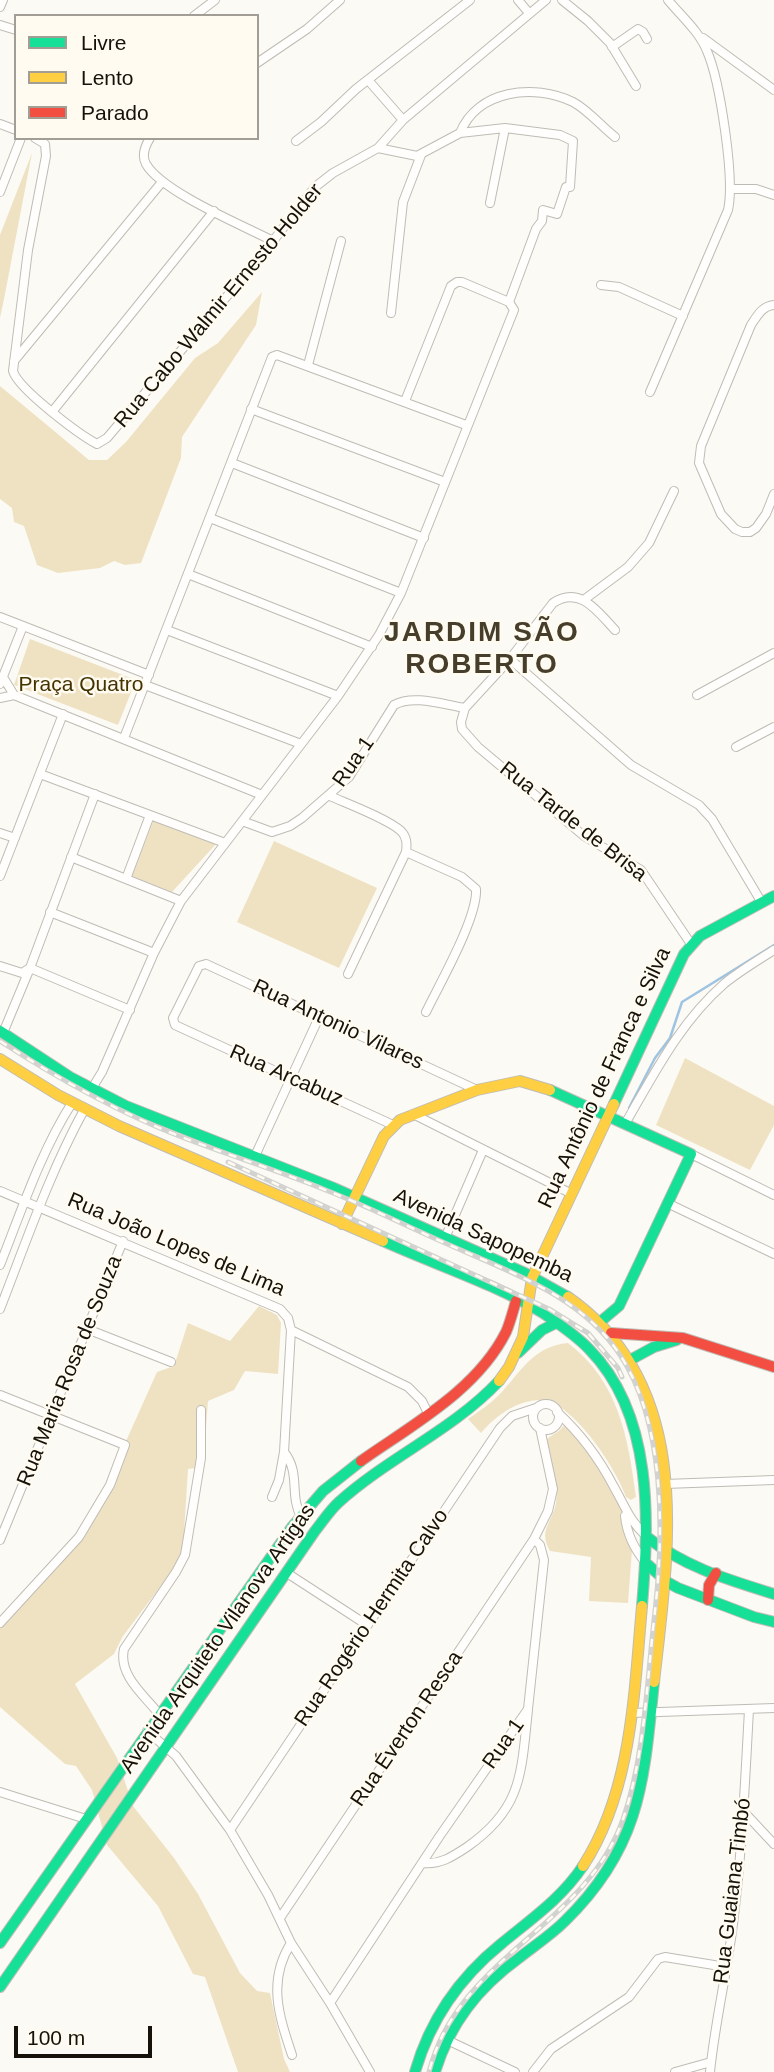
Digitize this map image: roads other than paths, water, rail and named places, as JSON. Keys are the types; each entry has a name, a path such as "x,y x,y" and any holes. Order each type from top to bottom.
{"main road":[{"name":"Rua Antônio de Franca e Silva","path":"533,1278 673,976 691,944 699,936 774,896"},
{"name":"Avenida Sapopemba","path":"1,1032 91,1090 149,1116 355,1197 533,1278 575,1300 600,1321 630,1360 653,1412 665,1484 669,1554 644,1772 633,1820 603,1878 579,1908 552,1933 488,1982 460,2015 445,2039 435,2072"},
{"path":"0,1059 85,1110 530,1307 558,1322 610,1364 619,1365 654,1347 683,1338"},
{"path":"342,1224 384,1136 393,1125 413,1114 477,1090 527,1082 539,1084 691,1154 619,1306 600,1321"},
{"path":"72,1103 91,1090"},
{"path":"85,1110 91,1090"},
{"name":"Avenida Arquiteto Vilanova Artigas","path":"0,1987 165,1745 315,1531 337,1504 358,1486 453,1421 497,1384 518,1353 528,1323 533,1278"},
{"name":"Avenida Arquiteto Vilanova Artigas","path":"0,1942 263,1566 301,1517 321,1493 342,1475 442,1403 476,1373 500,1342 514,1315 516,1301"},
{"path":"518,1353 542,1329 558,1322"},
{"path":"611,1333 683,1338 774,1367"},
{"path":"415,2072 428,2031 456,1988 495,1949 555,1901 602,1834 619,1790 631,1713 647,1537 634,1430 613,1380 594,1352"},
{"path":"442,1403 453,1421"},
{"path":"647,1537 669,1554 774,1594"},
{"path":"646,1563 667,1582 754,1618 774,1622"},
{"path":"703,1598 712,1572"}],"street":[{"path":"0,7 3,0"},
{"path":"197,14 215,0"},
{"path":"259,62 307,29 340,0"},
{"path":"296,141 470,0"},
{"path":"518,0 528,13"},
{"name":"Rua Cabo Walmir Ernesto Holder","path":"52,412 97,444 107,438 273,241 315,187 333,173 378,148 403,120 546,0"},
{"path":"562,0 588,21 612,47 636,86"},
{"path":"668,0 699,35 774,90"},
{"path":"612,47 638,29 647,39"},
{"path":"650,392 728,210 731,189 721,106 711,61 699,35"},
{"path":"368,80 403,120"},
{"path":"460,133 469,117 489,100 503,95 532,93 575,103 615,137"},
{"path":"378,148 410,156 421,155 460,133 505,128 569,138 574,147 570,187 566,187 557,214 543,210 542,221 536,229 509,302"},
{"path":"490,203 505,128"},
{"path":"0,191 20,140"},
{"path":"38,140 45,144 46,156 28,250 13,362 17,380 52,412 215,211"},
{"path":"149,140 144,150 144,159 146,165 162,182 273,241"},
{"path":"391,313 403,202 421,155"},
{"path":"13,362 162,182"},
{"path":"731,189 756,189 774,195"},
{"path":"308,365 341,241"},
{"path":"91,1090 102,1072 154,953 181,901 338,696 372,647 401,593 514,310 509,302 462,282 450,286 405,401"},
{"path":"601,285 619,287 683,316"},
{"path":"774,305 761,310 751,326 701,446 699,463 721,514 735,529 743,532 756,528 774,495"},
{"path":"124,738 270,359 278,355 308,365 466,425"},
{"path":"251,409 445,482"},
{"path":"232,463 424,538"},
{"path":"584,599 621,573 649,543 674,491"},
{"path":"210,518 401,593"},
{"path":"188,574 372,647"},
{"path":"466,708 510,659 553,603 567,597 584,599 615,631"},
{"path":"0,617 149,675"},
{"path":"23,626 1,681 14,695 262,795"},
{"path":"166,630 338,696"},
{"path":"698,695 774,653"},
{"path":"510,659 631,765 699,805 712,819 762,902"},
{"path":"145,685 301,744"},
{"path":"0,698 14,695"},
{"name":"Rua 1","path":"242,821 272,832 289,827 330,796 349,777 394,705 401,701 466,708"},
{"name":"Rua Tarde de Brisa","path":"466,708 461,722 466,736 583,836 641,870 691,944"},
{"path":"0,876 63,714"},
{"path":"736,747 771,729 774,741"},
{"path":"40,774 225,843"},
{"path":"1,1032 30,968 95,794"},
{"path":"330,796 403,832 407,842 406,852 348,974"},
{"path":"127,879 150,815"},
{"path":"0,833 15,838"},
{"path":"406,852 462,877 476,889 477,901 470,919 426,1012"},
{"path":"71,857 181,901"},
{"path":"50,912 154,953"},
{"path":"625,1125 671,1046 689,1021 726,982 774,950"},
{"name":"Rua Antonio Vilares","path":"178,1028 173,1018 199,966 206,964 477,1090"},
{"path":"0,966 22,973 30,968"},
{"path":"30,968 130,1010"},
{"path":"255,1156 320,1015"},
{"name":"Rua Arcabuz","path":"178,1028 393,1125"},
{"path":"0,1265 24,1202 58,1127 72,1103"},
{"path":"0,1308 72,1133 85,1110"},
{"path":"413,1114 572,1194"},
{"path":"445,1238 483,1150"},
{"path":"691,1154 774,1195"},
{"name":"Rua João Lopes de Lima","path":"0,1191 280,1309 288,1318 291,1330 408,1387 422,1401 428,1413"},
{"path":"667,1203 774,1254"},
{"name":"Rua Maria Rosa de Souza","path":"0,1540 122,1241"},
{"path":"87,1329 171,1362"},
{"path":"272,1497 279,1480 284,1452 291,1330"},
{"path":"0,1395 125,1445 110,1485 79,1537 0,1623"},
{"path":"533,1419 536,1408 546,1404 553,1406 576,1430 614,1487 631,1521 647,1537"},
{"name":"Rua Rogério Hermita Calvo","path":"230,1830 505,1421 536,1408"},
{"path":"159,1714 127,1675 122,1658 124,1649 185,1555 201,1458 201,1410"},
{"path":"534,1539 552,1501 553,1489 545,1448 548,1427 557,1412"},
{"path":"521,1413 548,1427 576,1430"},
{"path":"284,1452 294,1469 294,1501 301,1517"},
{"path":"665,1484 774,1480"},
{"path":"624,1509 630,1539 636,1552 646,1563"},
{"name":"Rua 1","path":"330,2003 528,1709 544,1560 534,1539"},
{"name":"Rua Éverton Resca","path":"280,1918 534,1539"},
{"path":"287,1573 367,1625"},
{"path":"422,1863 441,1863 457,1854 485,1834 509,1807 516,1791 522,1762 528,1709"},
{"path":"631,1713 773,1709"},
{"name":"Rua Guaiana Timbó","path":"710,2072 733,1925 744,1812 749,1710"},
{"path":"147,1731 176,1756 230,1830 280,1918 291,1943 370,2072"},
{"path":"0,1792 86,1819"},
{"path":"744,1812 774,1844"},
{"path":"291,1943 279,1968 276,1986 280,2017 292,2055"},
{"path":"533,2072 551,2049 629,1997 658,1959 665,1957 726,1967"},
{"path":"445,2039 515,2072"},
{"path":"675,2072 711,2062"}],"waterway":[{"path":"629,1108 655,1058 670,1038 682,1002 774,945"}],"railway":[{"path":"0,1041 65,1081 132,1116 343,1197 541,1287 585,1316 604,1334 635,1382 653,1445 658,1479 660,1547 644,1716 636,1769 623,1819 605,1856 581,1888 493,1970 466,1999 444,2032 429,2072"},
{"path":"228,1162 549,1309 588,1333 618,1368 622,1377"}],"district":[{"name":"JARDIM SÃO ROBERTO","path":"482,649"}],"park label":[{"name":"Praça Quatro","path":"81,685"}]}
